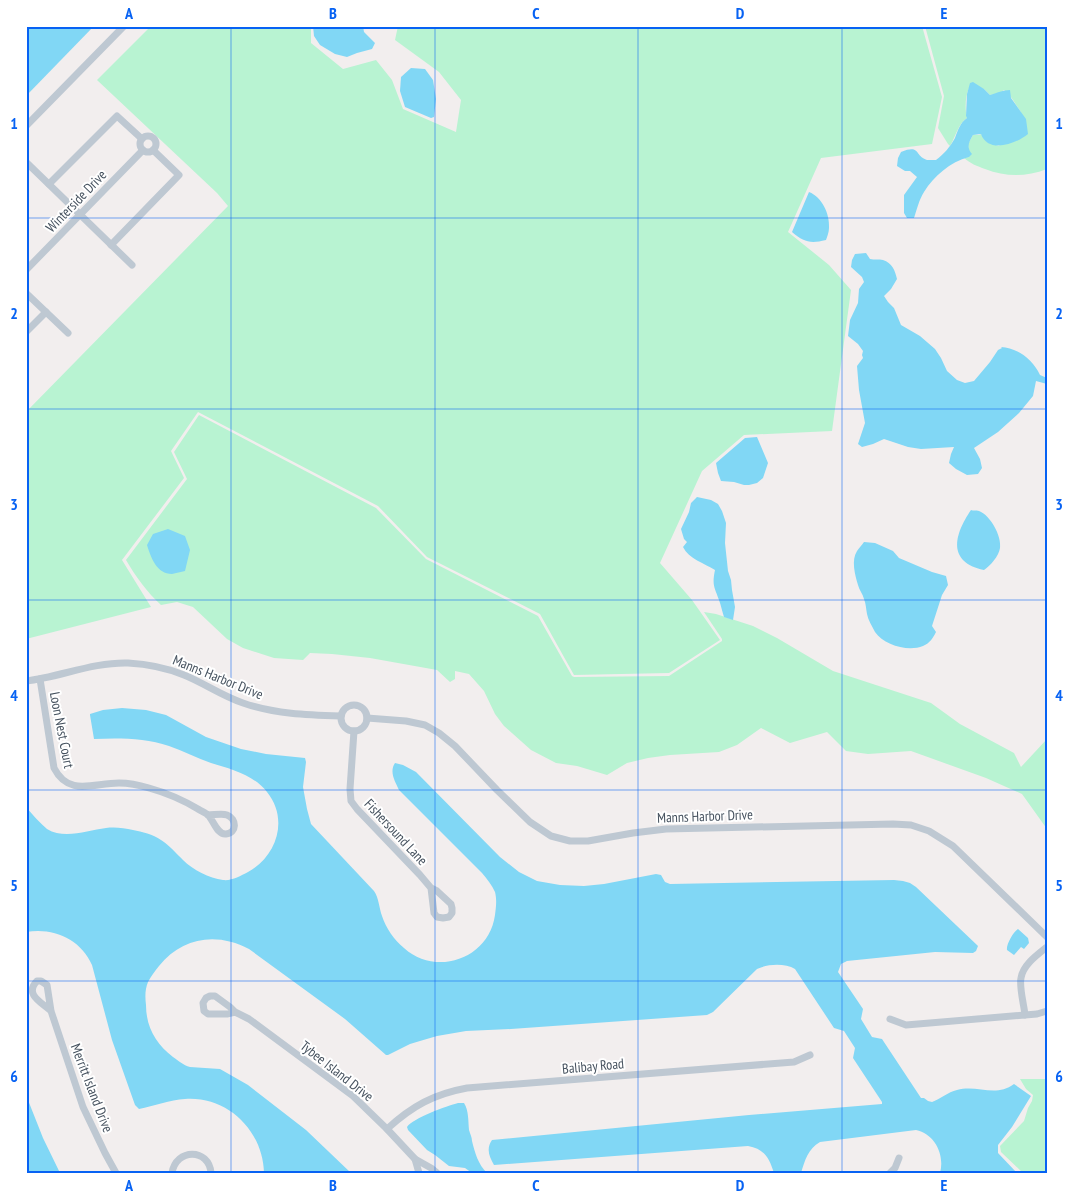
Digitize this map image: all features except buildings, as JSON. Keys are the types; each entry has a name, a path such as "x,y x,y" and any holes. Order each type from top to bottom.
{"street":[{"path":"26,126 124,26"},
{"path":"50,184 117,116 142,139"},
{"path":"149,136 154,139 156,144 153,150 147,152 143,150 140,146 142,139 149,136"},
{"name":"Winterside Drive","path":"26,270 143,150"},
{"path":"112,245 179,175 153,150"},
{"path":"26,162 132,265"},
{"path":"26,293 68,333"},
{"path":"26,332 46,312"},
{"name":"Manns Harbor Drive","path":"26,681 102,665 128,663 159,668 184,675 234,700 266,709 282,712 341,716"},
{"name":"Loon Nest Court","path":"40,679 54,768 59,777 68,784 79,787 119,783 138,785 177,797 208,815"},
{"path":"358,705 365,710 368,718 365,726 354,730 346,728 341,716 345,708 358,705"},
{"name":"Manns Harbor Drive","path":"368,718 406,721 425,725 439,733 455,746 530,822 551,836 570,841 588,841 666,829 911,825 929,831 953,846 1047,937"},
{"name":"Fishersound Lane","path":"354,730 350,789 351,801 431,888"},
{"path":"1025,1015 1021,978 1025,968 1032,959 1047,947"},
{"name":"Merritt Island Drive","path":"51,1010 83,1107 116,1173"},
{"path":"890,1019 906,1025 1036,1014 1047,1011"},
{"name":"Tybee Island Drive","path":"235,1012 248,1019 353,1096 415,1159 437,1173"},
{"name":"Balibay Road","path":"387,1129 396,1120 422,1103 441,1094 467,1088 794,1062 810,1055"},
{"path":"172,1173 174,1164 178,1159 184,1155 191,1154 204,1158 208,1163 211,1173"},
{"path":"890,1173 895,1168 898,1158"},
{"name":"Tybee Island Drive","path":"415,1159 420,1173"},
{"path":"420,1173 428,1166"}],"green space":[{"path":"151,26 311,26 311,43 343,69 376,60 392,80 403,109 456,132 461,100 439,72 395,40 398,26 922,26 942,97 932,144 821,158 788,232 829,265 851,290 832,431 744,435 702,471 660,563 692,600 720,640 669,673 574,675 540,614 427,557 378,506 198,412 171,451 184,478 122,560 151,607 26,639 26,412 228,206 217,193 97,80"},
{"path":"925,26 1047,26 1047,169 1031,174 1008,175 982,168 964,158 969,157 968,144 973,135 981,134 987,142 999,146 1021,112 1004,90 990,95 984,89 969,88 966,103 967,118 959,127 950,146 948,144 938,128 944,96"},
{"path":"199,415 376,508 426,559 538,616 574,677 669,676 722,641 704,612 753,626 833,671 931,703 960,724 1014,753 1021,767 1047,739 1047,829 1022,794 986,778 911,751 868,754 846,751 827,732 790,743 761,728 737,745 719,752 648,758 627,763 607,775 577,766 556,763 531,750 504,726 495,714 484,691 469,674 455,671 455,679 450,682 437,670 370,658 310,653 303,660 274,658 243,648 227,639 193,607 177,602 161,605 142,584 126,560 187,479 174,452"},
{"path":"1020,1079 1047,1079 1047,1173 1023,1173 1001,1152 1000,1146 1024,1121 1032,1101 1033,1095 1026,1089"}],"water":[{"path":"26,26 94,26 26,96"},
{"path":"313,26 363,26 364,32 375,43 372,49 347,57 335,54 320,45 314,36"},
{"path":"411,68 425,69 433,80 436,99 434,117 431,118 405,107 400,91 401,77"},
{"path":"973,82 990,95 1010,90 1011,98 1026,119 1028,134 1017,141 1003,145 990,144 981,134 973,135 969,142 972,154 955,162 938,175 922,195 914,218 907,218 904,213 904,195 917,177 910,171 905,171 897,166 898,158 901,152 912,149 927,160 936,160 944,153 953,141 961,124 967,118 967,94 970,83"},
{"path":"809,192 818,198 827,212 829,228 826,240 808,241 792,232"},
{"path":"866,253 870,259 886,261 894,270 897,279 884,296 894,308 901,325 920,336 935,349 947,371 957,380 965,383 974,381 1001,347 1019,352 1033,364 1040,375 1047,378 1047,384 1036,381 1033,396 1019,413 998,432 974,448 982,468 978,474 967,475 949,463 954,447 921,449 884,439 862,447 858,444 865,423 857,366 863,358 863,351 848,336 850,320 858,303 859,289 864,282 862,277 851,267 852,260 855,254"},
{"path":"757,437 768,463 763,478 757,483 749,485 721,481 716,463 745,438"},
{"path":"697,497 711,500 718,504 726,523 725,543 728,571 735,607 733,620 724,617 714,585 715,570 693,558 683,547 687,542 681,529 691,503"},
{"path":"971,510 983,513 991,521 999,538 1000,548 998,554 984,570 964,561 959,554 957,546 961,529"},
{"path":"168,529 185,536 190,550 185,571 172,574 162,571 150,555 147,545 153,534"},
{"path":"864,542 875,543 893,551 899,558 946,576 948,585 942,595 932,626 936,632 925,645 917,648 904,648 884,641 875,632 869,621 865,601 854,568 855,555"},
{"path":"122,708 146,710 166,715 206,737 241,749 305,758 303,787 311,824 374,891 384,920 397,941 417,957 431,961 445,962 459,959 483,943 491,930 495,915 496,895 482,873 399,790 394,780 393,766 395,763 416,772 500,857 519,872 537,881 560,885 584,886 656,874 661,875 665,882 670,884 894,880 910,883 978,946 976,951 973,953 935,952 847,961 841,964 838,972 863,1009 861,1019 872,1037 882,1039 921,1098 932,1102 957,1090 972,1088 1000,1090 1014,1084 1031,1096 1012,1127 998,1145 998,1153 1017,1173 940,1173 941,1159 937,1146 923,1132 916,1130 820,1142 810,1151 801,1173 774,1173 765,1155 758,1149 748,1146 494,1165 489,1152 492,1140 882,1104 853,1058 855,1048 844,1031 834,1028 795,969 781,965 771,965 757,969 713,1012 707,1015 466,1031 437,1036 410,1044 386,1055 345,1019 249,949 225,940 201,940 189,943 168,956 148,982 146,987 146,1013 150,1028 157,1041 167,1052 185,1065 220,1069 248,1085 306,1130 351,1173 264,1173 262,1158 250,1130 229,1110 215,1103 185,1099 139,1109 135,1105 112,1040 92,965 87,956 73,942 56,933 46,931 26,932 26,807 44,827 61,834 106,828 130,829 144,832 167,844 187,864 196,870 223,880 230,880 248,872 266,857 273,847 278,825 274,803 267,792 256,781 242,773 160,743 132,739 94,739 90,714 103,710"},
{"path":"1018,929 1028,938 1029,943 1024,949 1021,947 1014,955 1007,948 1012,936"},
{"path":"26,1095 43,1138 60,1173 26,1173"},
{"path":"458,1103 464,1103 466,1106 469,1130 476,1154 481,1166 487,1173 472,1173 465,1168 449,1166 427,1150 408,1130 407,1127 410,1124 423,1116"}]}
